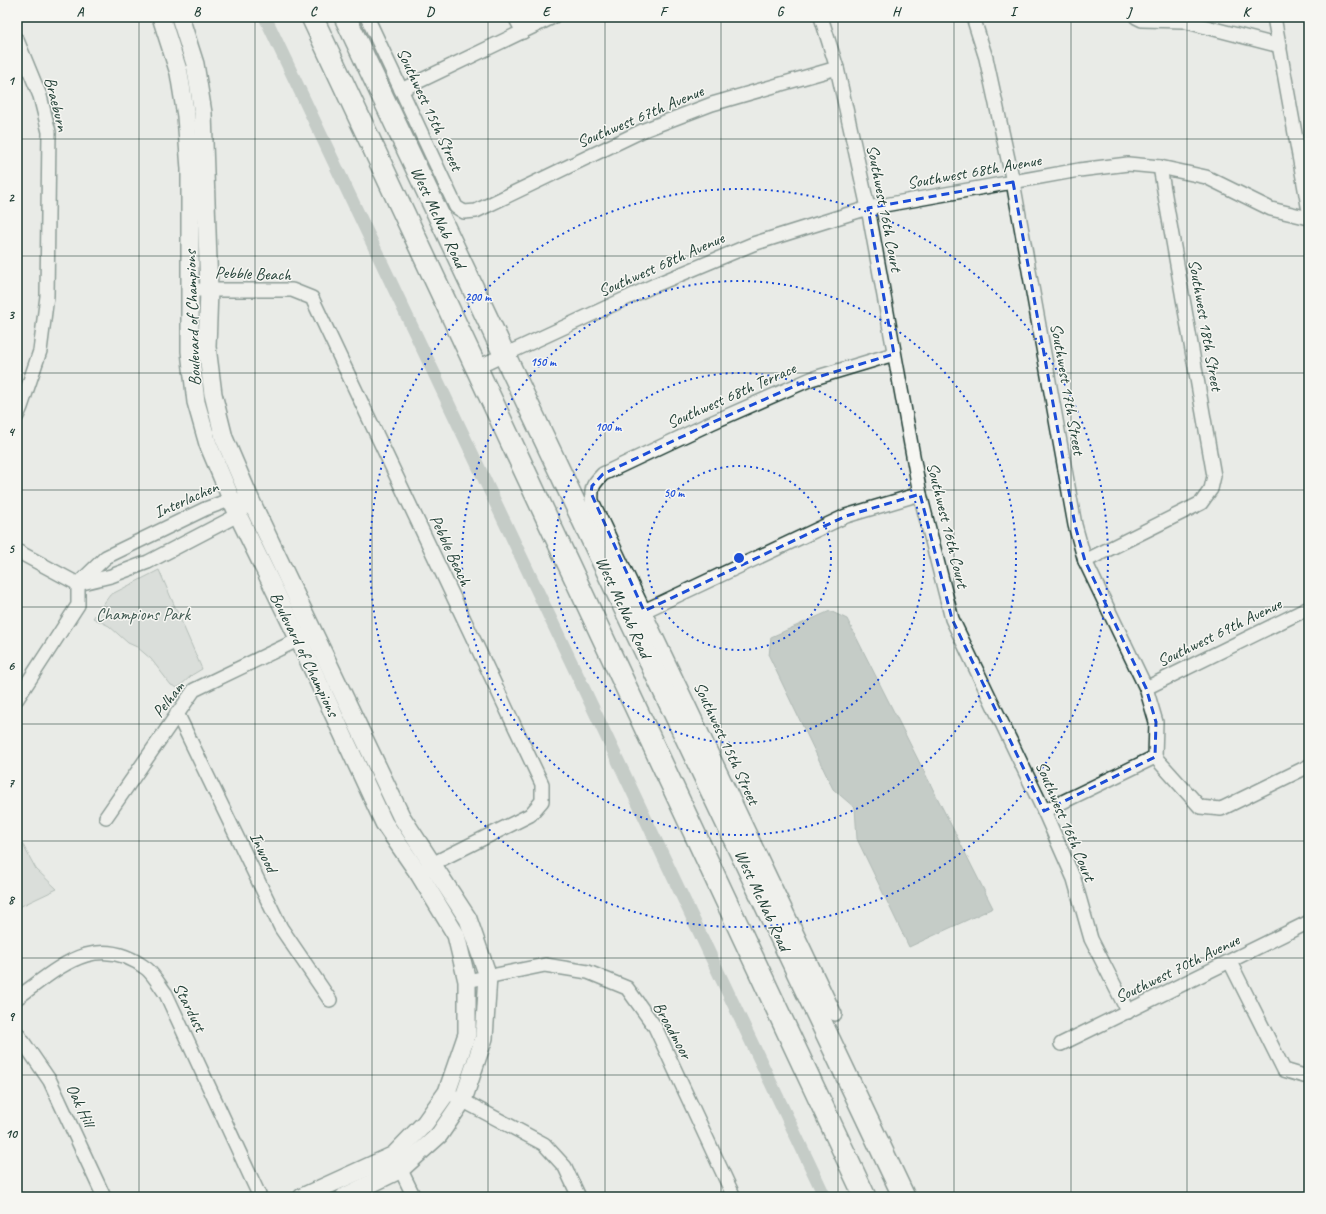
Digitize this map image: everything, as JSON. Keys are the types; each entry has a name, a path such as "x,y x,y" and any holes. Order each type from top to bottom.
{"main road":[{"name":"West McNab Road","path":"312,17 866,1197"},
{"name":"West McNab Road","path":"345,17 504,356 904,1197"}],"street":[{"name":"Boulevard of Champions","path":"161,17 179,73 186,116 190,169 190,351 196,402 208,444 238,515 306,636"},
{"name":"Boulevard of Champions","path":"180,17 194,64 203,113 209,290 207,347 213,394 224,438 384,823 426,869 468,919 488,976 484,1038 463,1100 439,1135 344,1197"},
{"name":"Southwest 15th Street","path":"367,17 456,207 464,212"},
{"path":"516,17 522,32"},
{"path":"401,90 553,17"},
{"name":"Southwest 16th Court","path":"821,17 837,68 868,208 920,494 952,618 1044,811 1074,879 1091,939 1128,1012"},
{"name":"Southwest 17th Street","path":"973,17 986,58 1013,182 1075,525 1085,561 1146,688 1156,722 1155,757"},
{"path":"1136,17 1142,20 1183,21 1280,46"},
{"path":"1274,17 1309,211"},
{"name":"Braeburn","path":"17,40 40,96 48,132 48,140 47,296 40,351 17,416"},
{"name":"Southwest 67th Avenue","path":"464,212 476,211 644,130 712,104 837,68"},
{"name":"Southwest 68th Avenue","path":"476,368 654,285 753,244 868,208 1079,170 1128,164 1160,167 1206,177 1271,209 1309,218"},
{"name":"Southwest 18th Street","path":"1085,561 1201,503 1211,489 1214,476 1160,167"},
{"name":"Pebble Beach","path":"190,290 292,290 312,298 542,784 542,801 530,815 426,869"},
{"name":"Southwest 68th Terrace","path":"592,486 603,474 711,423 811,379 894,354"},
{"name":"Southwest 15th Street","path":"592,486 592,501 835,1014"},
{"path":"644,611 846,516 920,494"},
{"name":"Interlachen","path":"78,584 106,557 205,508 232,499 251,501"},
{"path":"17,551 78,584 110,576 148,562 238,515 251,501"},
{"path":"17,699 78,605 78,584"},
{"name":"Southwest 69th Avenue","path":"1146,688 1309,608"},
{"name":"Pelham","path":"106,817 194,690 306,636"},
{"name":"Inwood","path":"177,713 281,928 330,1000"},
{"path":"1044,811 1155,757 1200,807 1221,809 1309,766"},
{"name":"Boulevard of Champions","path":"302,1197 397,1162 447,1092 467,1034 467,981 456,935 426,869"},
{"name":"Southwest 70th Avenue","path":"1061,1044 1309,922"},
{"name":"Stardust","path":"17,998 70,960 95,952 123,955 148,970 166,994 260,1197"},
{"path":"1230,962 1284,1070 1307,1075"},
{"name":"Broadmoor","path":"467,981 545,965 588,972 627,988 655,1027 734,1197"},
{"name":"Oak Hill","path":"17,1033 50,1081 104,1197"},
{"path":"447,1092 544,1144 565,1167 579,1197"},
{"path":"397,1162 414,1197"}],"highlighted area":[{"path":"1013,182 1075,525 1085,561 1146,688 1156,722 1155,757 1044,811 952,619 920,494 846,516 644,611 591,493 592,486 603,474 711,423 811,379 894,354 868,208"}],"green space":[{"name":"Champions Park","path":"159,570 202,669 192,675 178,688 171,685 151,659 137,647 128,643 109,626 93,618 110,595"},
{"path":"17,834 36,869 57,889 17,908"}],"shaded area":[{"path":"830,611 847,619 993,908 909,947 857,839 855,808 833,789 769,656 771,637"}],"waterway":[{"path":"265,17 825,1197"}]}
